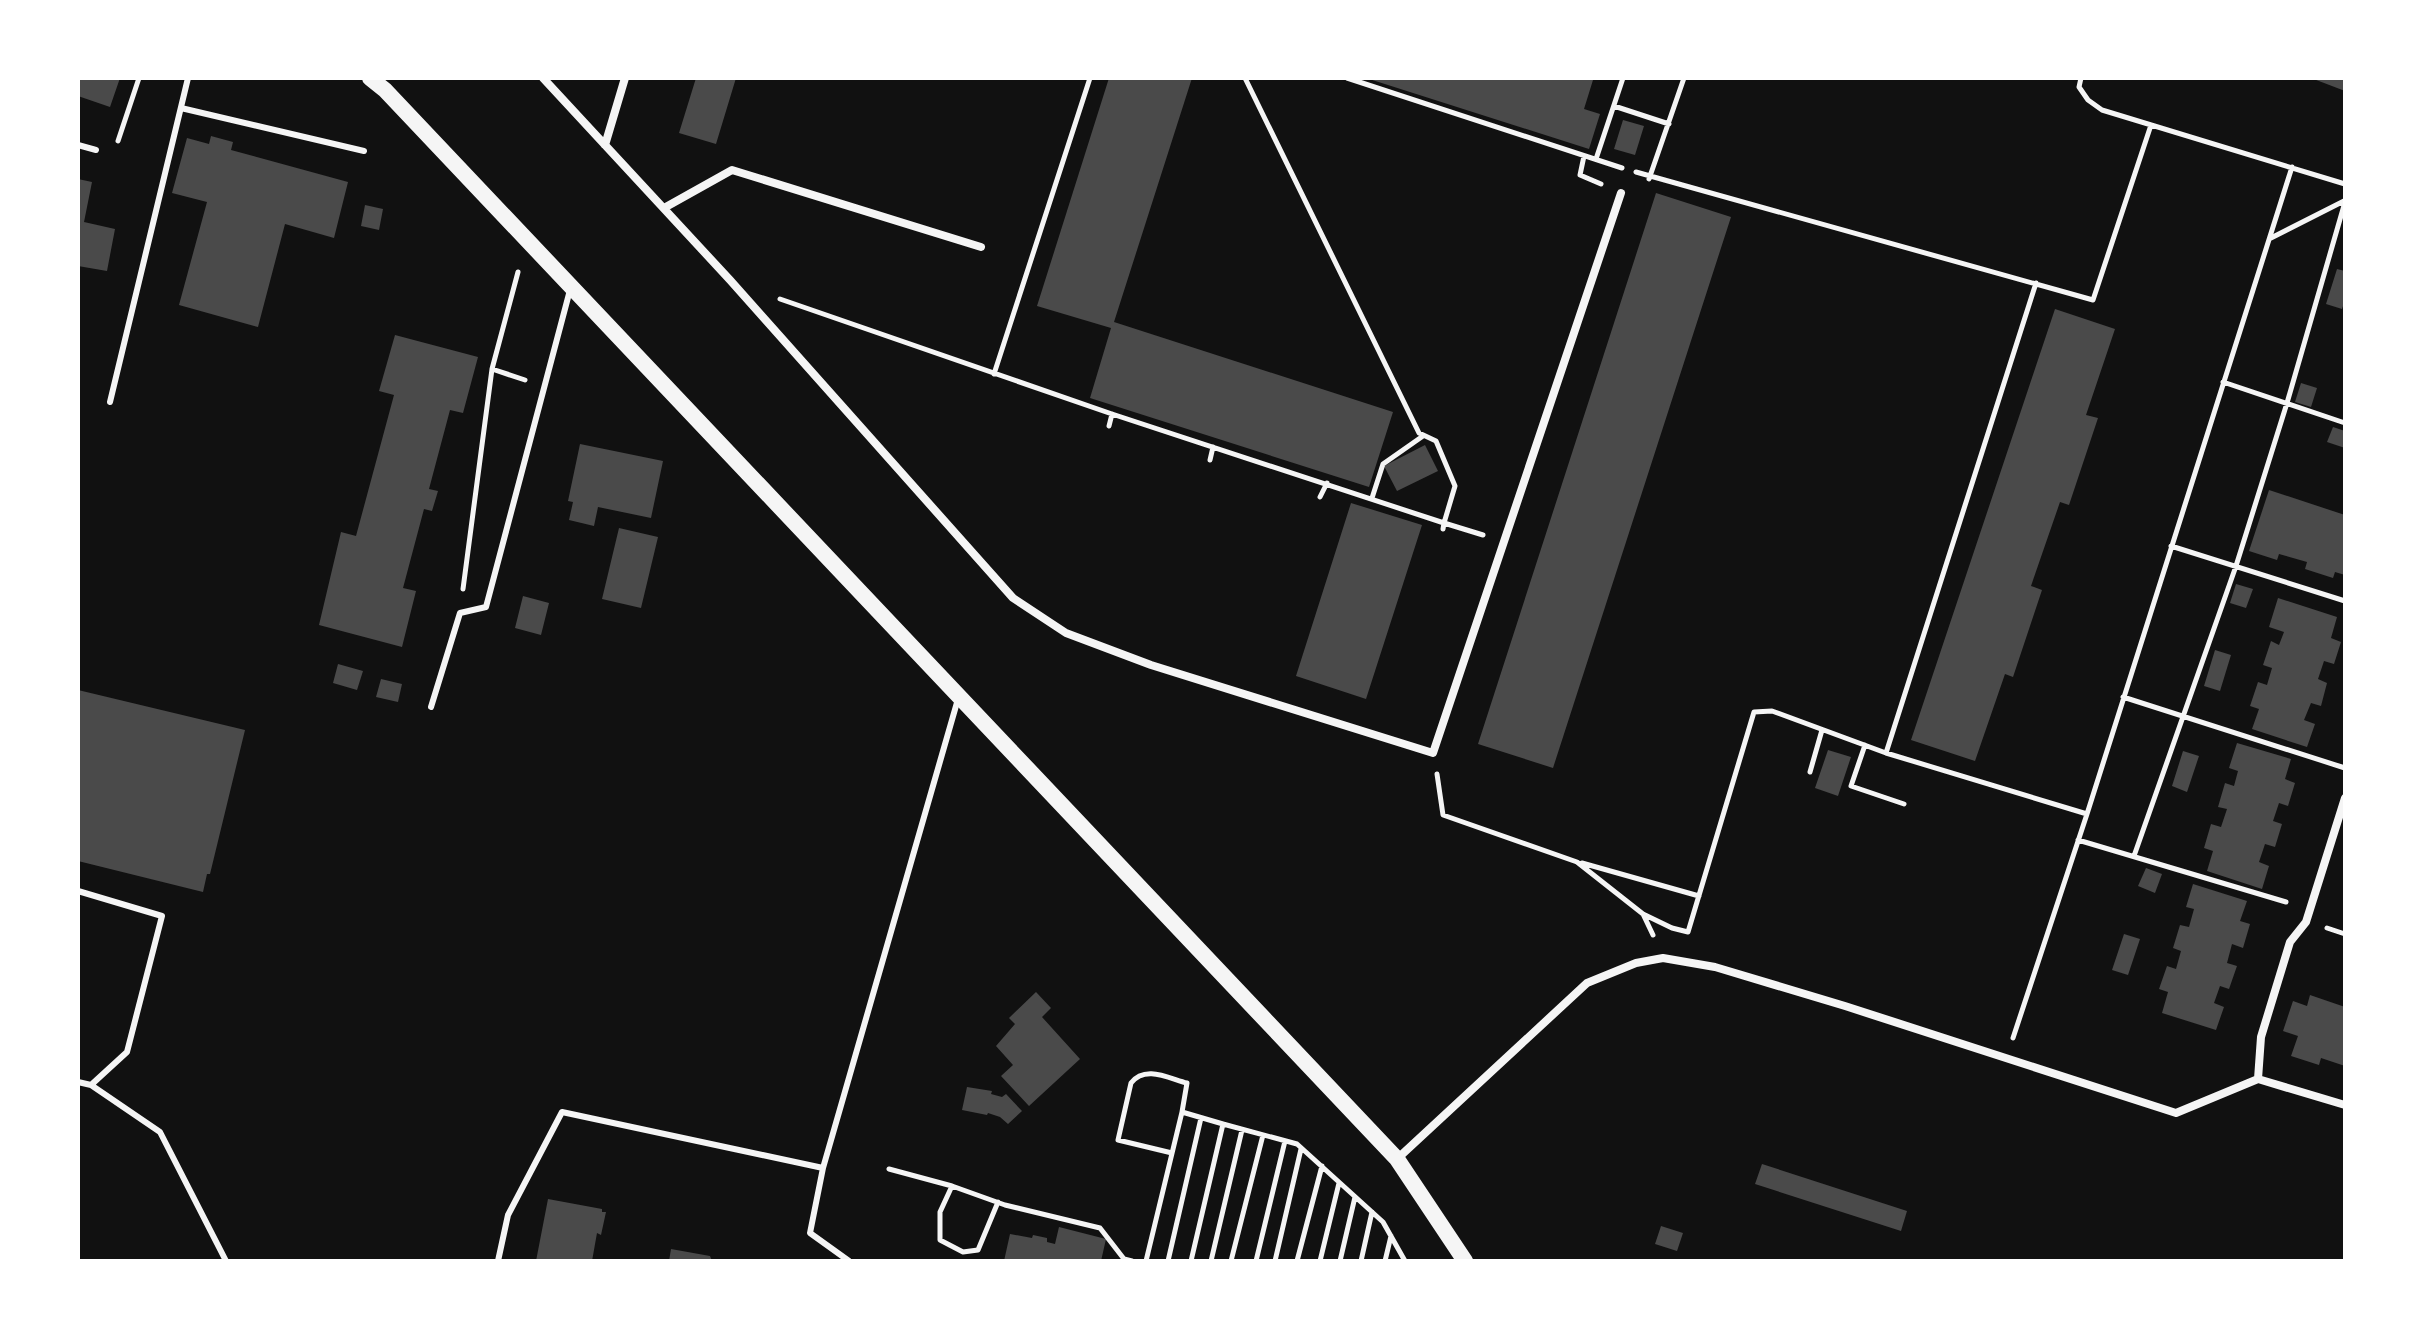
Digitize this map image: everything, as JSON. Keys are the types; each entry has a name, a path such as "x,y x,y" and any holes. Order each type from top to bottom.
{"main road":[{"path":"370,78 385,90 1397,1159 1465,1261"}],"street":[{"path":"543,78 730,280 1013,598 1066,633 1151,665 1433,753 1621,193"},
{"path":"605,145 625,78"},
{"path":"664,208 732,170 981,247"},
{"path":"2258,1079 2261,1037 2290,942 2306,922 2345,798"},
{"path":"1397,1159 1587,983 1636,963 1663,958 1715,967 2176,1113 2258,1079 2345,1105"}],"lane":[{"path":"110,402 188,78"},
{"path":"181,108 364,151"},
{"path":"78,145 96,150"},
{"path":"431,707 460,613 486,607 571,287"},
{"path":"849,1261 810,1233 823,1168 959,696"},
{"path":"78,891 162,916 127,1052 91,1085"},
{"path":"78,1082 91,1085 160,1132 226,1261"},
{"path":"498,1261 508,1215 562,1112 823,1168"}],"path":[{"path":"96,150 113,155 139,78"},
{"path":"994,374 1090,78"},
{"path":"1245,78 1419,433 1436,441 1455,486 1444,526"},
{"path":"1347,78 1651,178 2093,300 2151,125"},
{"path":"1596,159 1623,78"},
{"path":"1621,193 1651,178 1684,78"},
{"path":"2081,78 2079,87 2088,100 2102,110 2345,184"},
{"path":"1614,106 1669,124"},
{"path":"1580,175 1584,156"},
{"path":"2006,1058 2087,814 2292,167"},
{"path":"2269,238 2345,202"},
{"path":"2134,856 2236,566 2345,202"},
{"path":"460,613 492,369 527,240"},
{"path":"730,280 994,374 1372,498 1444,526 1502,542"},
{"path":"1886,753 2036,283"},
{"path":"492,369 544,386"},
{"path":"2223,382 2345,423"},
{"path":"1109,426 1112,414"},
{"path":"1372,498 1383,464 1424,435"},
{"path":"1210,460 1213,447"},
{"path":"1320,497 1327,483"},
{"path":"2171,546 2345,601"},
{"path":"2123,697 2345,768"},
{"path":"1577,862 1643,914 1688,932 1754,712 1772,711 1886,753 2087,814"},
{"path":"1810,772 1822,730"},
{"path":"1865,745 1851,786 1904,804"},
{"path":"1433,753 1443,815 1577,862 1699,896"},
{"path":"2078,840 2310,909"},
{"path":"1643,914 1663,958"},
{"path":"1146,1261 1182,1112 1187,1083 1145,1072 1137,1075 1131,1083 1118,1140 1172,1153"},
{"path":"1182,1112 1301,1148 1383,1222 1405,1261"},
{"path":"1168,1261 1201,1118"},
{"path":"1191,1261 1223,1124"},
{"path":"1211,1261 1242,1129"},
{"path":"1231,1261 1263,1135"},
{"path":"1256,1261 1285,1141"},
{"path":"1275,1261 1301,1148"},
{"path":"1297,1261 1322,1166"},
{"path":"889,1169 998,1202 1100,1228 1124,1259 1132,1261"},
{"path":"1320,1261 1339,1183"},
{"path":"952,1186 940,1212 940,1240 963,1252 978,1250 998,1202"},
{"path":"1340,1261 1355,1197"},
{"path":"1361,1261 1372,1212"},
{"path":"1385,1261 1391,1236"}],"building":[{"path":"78,78 120,78 110,107 78,96"},
{"path":"696,78 736,78 716,144 679,133"},
{"path":"1109,78 1192,78 1114,322 1393,412 1369,487 1090,398 1111,328 1037,306"},
{"path":"1366,78 1586,78 1593,80 1584,109 1600,114 1589,149"},
{"path":"2311,78 2345,78 2345,91"},
{"path":"1623,120 1644,126 1635,155 1614,149"},
{"path":"211,136 233,142 231,150 348,182 334,238 285,224 258,327 179,305 207,202 172,193 187,138 209,144"},
{"path":"78,179 92,182 84,222 115,229 107,271 78,266"},
{"path":"1656,193 1731,217 1553,768 1478,744"},
{"path":"365,205 383,209 379,230 361,226"},
{"path":"2337,269 2345,271 2342,309 2326,304"},
{"path":"2055,309 2115,329 2086,415 2098,418 2069,505 2060,502 2031,586 2042,590 2013,677 2005,674 1975,761 1911,740"},
{"path":"395,335 478,357 463,413 450,410 429,489 438,491 432,511 424,509 403,588 416,591 402,647 319,625 341,532 356,536 394,395 379,391"},
{"path":"2301,383 2317,388 2311,407 2295,402"},
{"path":"2333,427 2345,431 2345,448 2327,442"},
{"path":"580,444 663,461 651,518 598,507 594,526 569,520 573,502 568,501"},
{"path":"1425,445 1438,471 1397,491 1384,466"},
{"path":"2269,490 2345,515 2345,575 2335,572 2333,578 2305,569 2307,562 2279,554 2277,560 2249,551"},
{"path":"1351,503 1422,525 1366,699 1296,676"},
{"path":"619,528 658,537 641,608 602,599"},
{"path":"2236,584 2253,589 2246,608 2230,603"},
{"path":"523,596 549,603 541,635 515,628"},
{"path":"2278,598 2337,617 2331,638 2341,642 2334,664 2324,661 2318,679 2327,683 2321,706 2311,703 2304,720 2315,724 2307,747 2252,729 2259,709 2250,706 2258,682 2267,685 2272,668 2263,665 2271,641 2279,645 2284,632 2269,627"},
{"path":"2215,650 2231,655 2220,691 2204,686"},
{"path":"338,664 363,671 357,690 333,683"},
{"path":"381,679 402,684 398,702 376,697"},
{"path":"78,690 245,730 203,892 78,861"},
{"path":"2237,743 2291,759 2285,779 2295,783 2288,806 2279,803 2273,821 2282,824 2275,847 2265,844 2259,862 2269,866 2262,889 2207,871 2213,851 2204,848 2211,824 2221,827 2227,809 2218,807 2225,783 2234,786 2238,771 2229,768"},
{"path":"1828,750 1851,757 1838,796 1815,788"},
{"path":"2183,751 2199,756 2187,792 2172,786"},
{"path":"2146,868 2162,874 2155,893 2138,886"},
{"path":"2193,884 2247,901 2240,921 2250,924 2243,948 2232,944 2227,963 2237,966 2229,989 2220,986 2214,1003 2224,1007 2216,1030 2162,1013 2168,992 2159,989 2167,966 2176,969 2181,951 2173,948 2180,925 2189,927 2194,909 2186,907"},
{"path":"2124,934 2140,939 2128,975 2112,970"},
{"path":"1036,992 1051,1008 1042,1017 1080,1059 1029,1106 1001,1076 1013,1065 996,1046 1015,1024 1009,1018"},
{"path":"2310,995 2345,1007 2345,1066 2321,1058 2319,1065 2291,1056 2298,1036 2283,1031 2293,1001 2307,1006"},
{"path":"967,1087 992,1091 991,1094 1002,1097 1006,1094 1022,1111 1008,1124 988,1113 962,1110"},
{"path":"1762,1164 1907,1211 1901,1231 1755,1184"},
{"path":"548,1199 606,1212 601,1235 597,1233 592,1261 536,1261"},
{"path":"1661,1226 1683,1233 1677,1251 1655,1244"},
{"path":"1059,1227 1106,1239 1101,1261 1004,1261 1010,1234 1047,1238 1047,1242 1055,1244"},
{"path":"671,1249 710,1256 712,1261 669,1261"}]}
